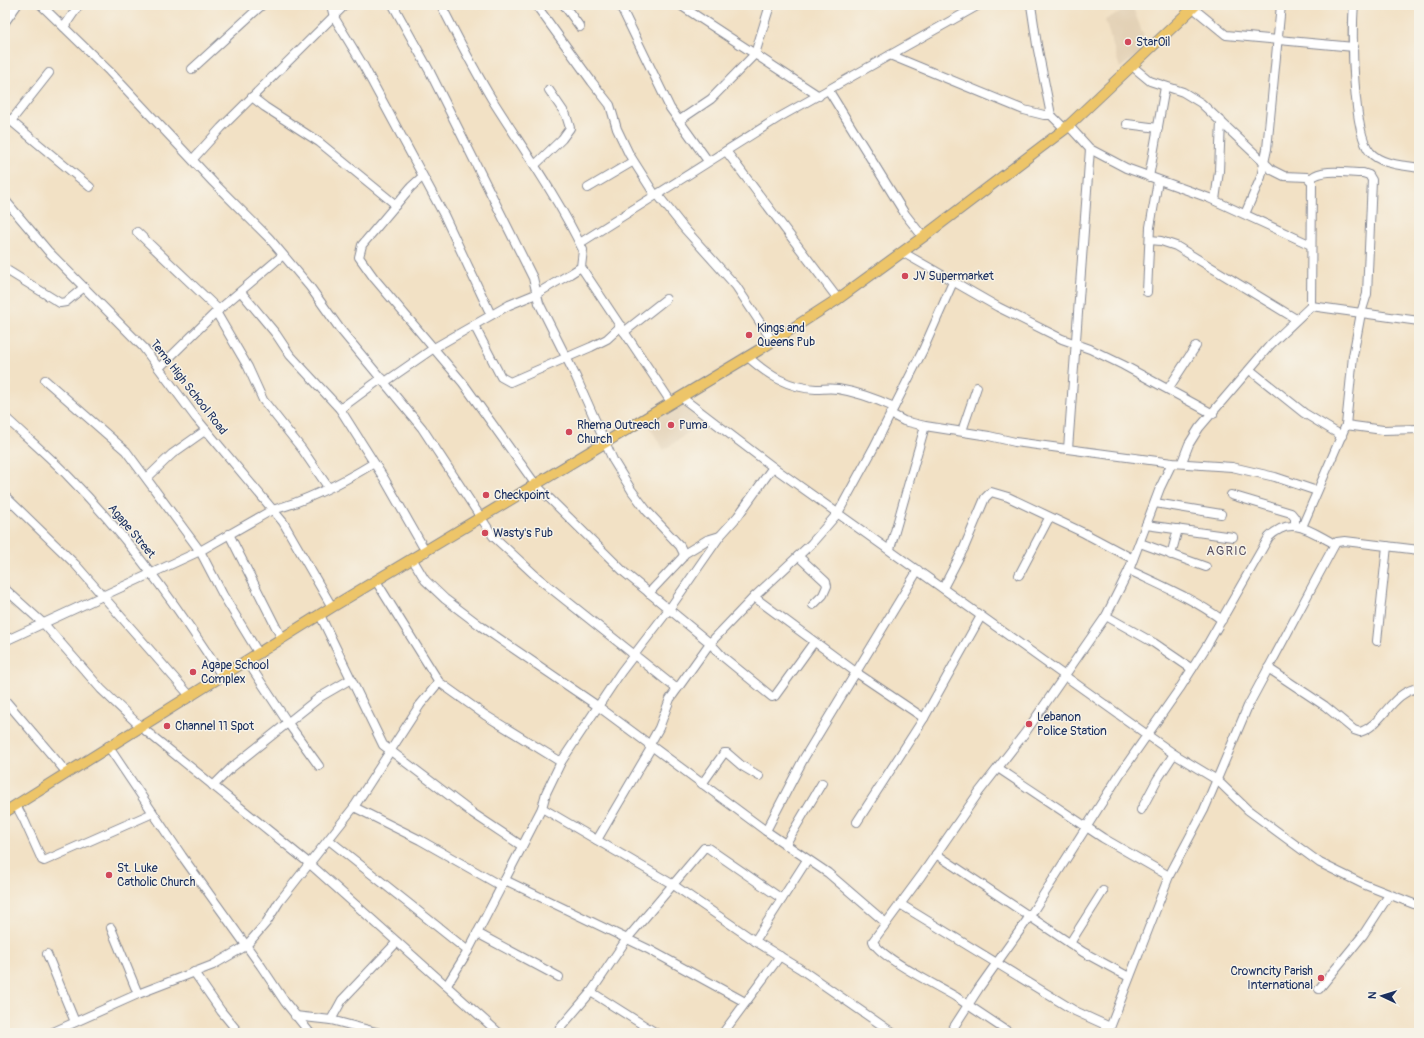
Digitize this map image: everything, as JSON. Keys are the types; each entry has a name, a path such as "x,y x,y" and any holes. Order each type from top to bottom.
{"main road":[{"path":"5,812 108,746 191,697 332,607 413,560 671,402 773,342 838,299 923,238 1066,127 1194,6"}],"street":[{"path":"5,22 17,5"},
{"path":"41,5 109,71 213,182 269,238 310,287 340,330 383,380 438,451 493,536 538,578 677,689"},
{"path":"64,27 79,5"},
{"path":"192,69 262,5"},
{"path":"331,5 334,17 390,114 422,177 444,215 491,315"},
{"path":"193,159 252,97 345,5"},
{"path":"393,5 494,197 534,278 536,294 613,460 632,491 647,511 680,546 684,554"},
{"path":"340,409 434,348 509,304 536,294 559,282 580,267 583,250 580,243 535,165 493,100 469,59 441,5"},
{"path":"536,5 610,105 617,129 632,162 684,228 736,286 773,342"},
{"path":"564,5 580,27"},
{"path":"620,5 670,108 708,161"},
{"path":"680,5 691,8 755,54 819,96"},
{"path":"680,120 711,100 755,54 770,5"},
{"path":"580,243 778,118 829,91 979,5"},
{"path":"1032,5 1038,48 1051,115"},
{"path":"1245,214 1258,186 1265,164 1272,110 1281,5"},
{"path":"1354,5 1354,47 1358,116 1364,139 1370,152 1384,160 1419,168"},
{"path":"1194,6 1226,35 1354,47"},
{"path":"890,55 1024,110 1044,115 1051,115 1090,149 1126,168 1158,181 1215,200 1311,245"},
{"path":"1132,66 1150,81 1190,95 1221,121 1265,164 1284,176 1311,178 1316,174 1323,172 1363,174 1369,175 1372,180 1366,294 1353,356 1346,425 1317,491 1298,526"},
{"path":"49,73 8,119 90,187"},
{"path":"1149,177 1165,87"},
{"path":"535,165 562,139 570,128 566,115 549,90"},
{"path":"829,91 902,208 923,238"},
{"path":"252,97 319,142 396,205"},
{"path":"1215,200 1219,171 1221,121"},
{"path":"1127,124 1158,128"},
{"path":"1068,449 1090,149"},
{"path":"726,151 838,299"},
{"path":"588,188 632,162"},
{"path":"422,177 362,244 359,257 374,278 463,384 536,485 625,573 670,608 710,643 722,656 772,697 775,696 814,642"},
{"path":"1311,178 1311,306"},
{"path":"1148,292 1152,212 1158,181"},
{"name":"Tema High School Road","path":"5,200 48,251 143,347 206,430 283,522 332,607"},
{"path":"137,232 218,311 248,367 263,400 302,449 328,487"},
{"path":"1150,240 1161,241 1176,246 1296,319"},
{"path":"902,252 998,308 1123,365 1213,414"},
{"path":"159,368 218,311 283,255"},
{"path":"580,267 671,402"},
{"path":"5,269 60,303 66,302 83,288"},
{"path":"597,840 650,747 670,699 710,643 754,597 798,556 838,513 926,343 953,282"},
{"path":"241,292 276,334 290,355 340,409 374,463 426,552"},
{"path":"474,325 501,377 506,381 515,381 607,339 666,299"},
{"path":"1182,462 1194,436 1271,344 1311,306 1419,321"},
{"path":"1168,389 1196,346"},
{"path":"748,357 770,376 783,382 805,388 838,389 879,400 904,421 925,426 962,431 1015,442 1172,463 1182,462 1232,467 1258,472 1317,491"},
{"path":"1250,370 1304,413 1342,436"},
{"path":"45,380 126,451 200,551 220,589 259,654"},
{"path":"962,431 977,387"},
{"path":"681,397 773,467 890,549 981,616 1174,754 1216,780 1248,810 1320,863 1363,884 1419,906"},
{"name":"Agape Street","path":"5,417 69,476 151,572 222,676"},
{"path":"1346,425 1383,430 1419,430"},
{"path":"890,549 925,426"},
{"path":"146,478 172,454 206,430"},
{"path":"5,641 104,596 151,572 200,551 272,510 284,507 353,476 374,463"},
{"path":"1010,1033 968,1005 903,966 874,945 873,941 979,792 1065,676 1106,616 1129,570 1160,488 1172,463"},
{"path":"447,985 468,951 542,808 546,793 561,762 634,655 670,608 720,536 738,516 773,467"},
{"path":"943,588 964,548 988,494 995,493 1008,498 1133,559"},
{"path":"1232,495 1291,513 1298,526"},
{"path":"5,496 75,564 191,697"},
{"path":"1155,503 1221,514"},
{"path":"1019,576 1050,518"},
{"path":"1146,525 1233,537"},
{"path":"950,1033 1030,916 1087,826 1192,669 1222,620 1269,537 1283,527 1298,526 1335,544"},
{"path":"1171,555 1178,529"},
{"path":"229,534 282,639"},
{"path":"649,593 684,554 707,540 720,536"},
{"path":"900,904 996,964 1109,1030 1169,876 1204,810 1248,706 1335,544 1337,542 1345,541 1419,550"},
{"path":"1140,543 1206,567"},
{"path":"1377,641 1387,546"},
{"path":"798,556 826,582 827,586 823,595 813,605"},
{"path":"413,560 425,580 445,599 482,627 599,707 650,747 784,845 828,873 886,923"},
{"path":"766,832 804,758 857,673 918,570"},
{"path":"1129,570 1193,602 1222,620"},
{"path":"376,581 439,682 486,715 561,762"},
{"path":"5,589 44,624 116,705 310,864 499,1033"},
{"path":"754,597 857,673 924,718"},
{"path":"320,615 383,745 471,812 522,846"},
{"path":"857,822 924,718 981,616"},
{"path":"1106,616 1154,643 1192,669"},
{"path":"247,661 288,723 319,766"},
{"path":"1268,668 1325,706 1354,730 1360,732 1366,730 1404,693 1419,688"},
{"path":"213,786 231,768 320,697 351,679"},
{"path":"51,1033 138,994 224,960 246,946 266,923 279,902 354,807 392,751 420,705 439,682"},
{"path":"5,700 67,773"},
{"path":"108,746 295,1016 310,1033"},
{"path":"702,784 724,753 727,753 742,766 759,776"},
{"path":"1141,810 1174,754"},
{"path":"998,768 1130,855 1169,876"},
{"path":"784,845 822,783"},
{"path":"16,805 42,860 44,861 153,813"},
{"path":"354,807 503,883 650,950 745,1002"},
{"path":"542,808 672,884 755,942 780,956 893,1033"},
{"path":"329,840 468,951"},
{"path":"556,1033 591,992 626,940 700,850 708,848 782,899"},
{"path":"936,854 1083,952 1129,977"},
{"path":"755,942 807,860"},
{"path":"1070,943 1103,891"},
{"path":"1319,989 1358,941 1389,895"},
{"path":"111,928 138,994"},
{"path":"477,933 559,977"},
{"path":"331,1020 342,1000 397,942"},
{"path":"47,954 75,1022"},
{"path":"723,1033 780,956"},
{"path":"194,972 221,1011 239,1033"},
{"path":"591,992 656,1033"},
{"path":"295,1016 331,1020 380,1033"}],"shaded area":[{"path":"1132,5 1148,48 1120,68 1105,20"},
{"path":"684,404 700,424 664,450 647,423"}],"place":[{"name":"StarOil","path":"1128,42"},
{"name":"JV Supermarket","path":"905,276"},
{"name":"Kings and Queens Pub","path":"749,335"},
{"name":"Puma","path":"671,425"},
{"name":"Rhema Outreach Church","path":"569,432"},
{"name":"Checkpoint","path":"486,495"},
{"name":"Wasty's Pub","path":"485,533"},
{"name":"Agape School Complex","path":"193,672"},
{"name":"Lebanon Police Station","path":"1029,724"},
{"name":"Channel 11 Spot","path":"167,726"},
{"name":"St. Luke Catholic Church","path":"109,875"},
{"name":"Crowncity Parish International","path":"1321,978"}],"district":[{"name":"AGRIC","path":"1227,550"}]}
